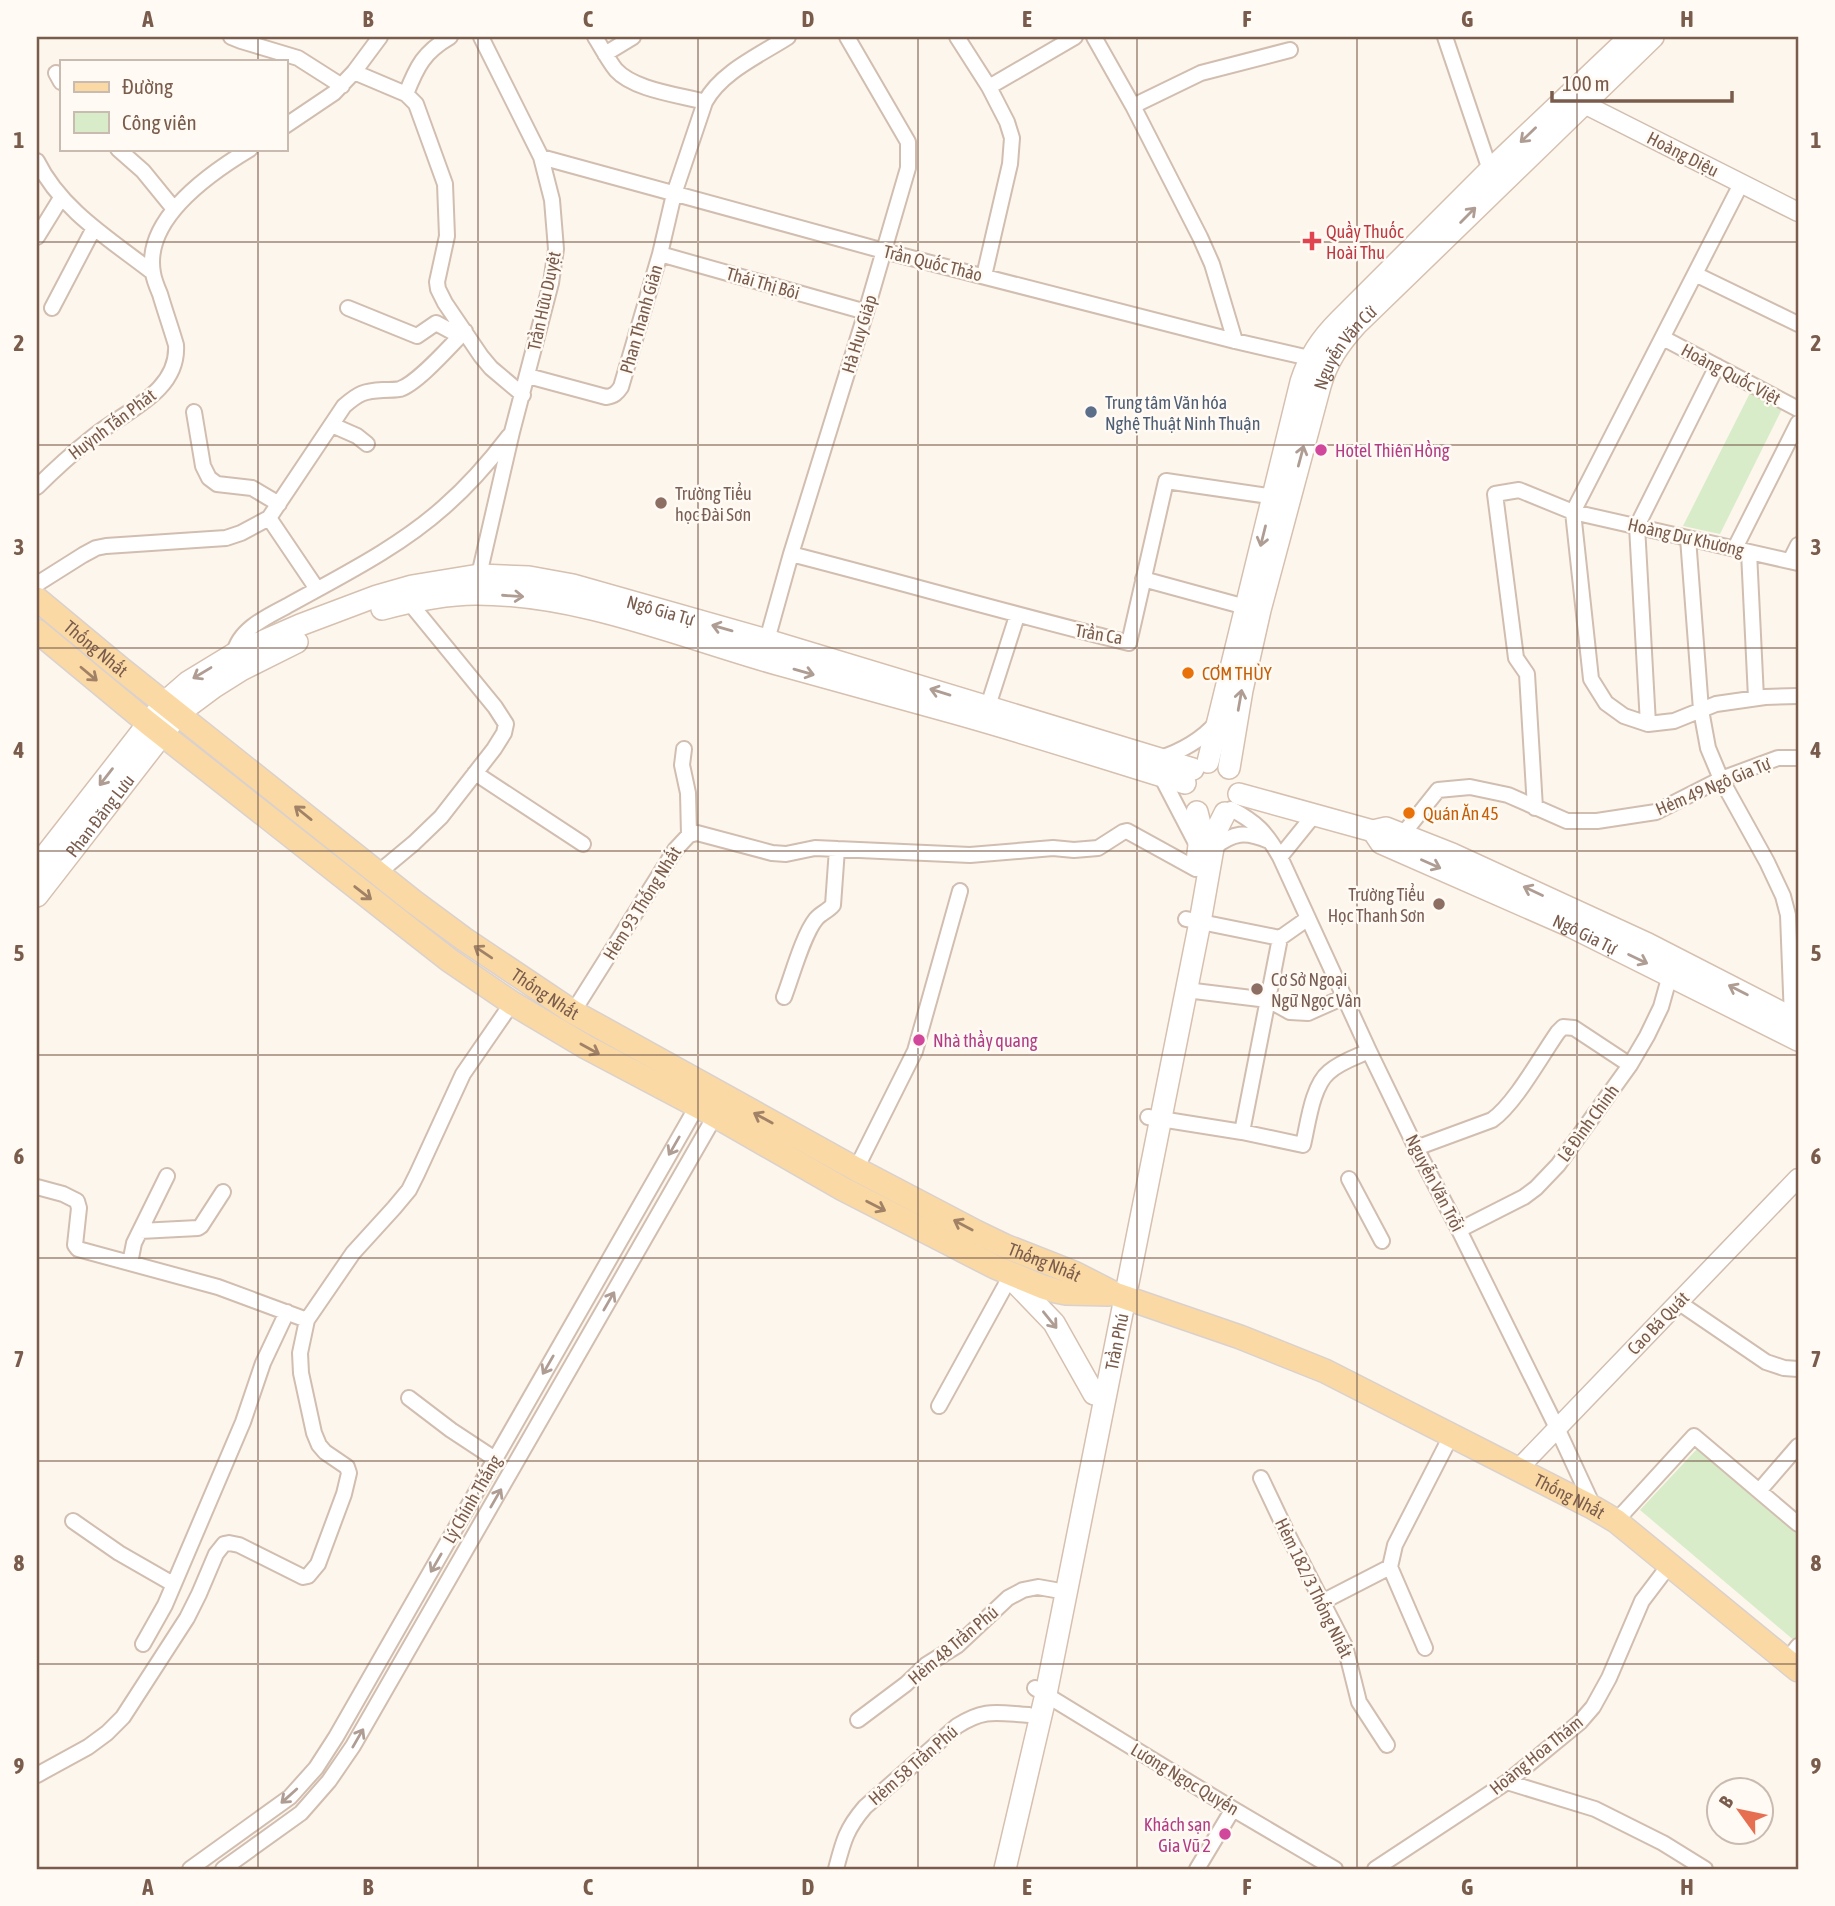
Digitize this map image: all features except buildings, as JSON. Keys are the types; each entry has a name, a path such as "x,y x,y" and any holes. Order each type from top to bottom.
{"main road":[{"name":"Nguyễn Văn Cừ","path":"1576,100 1630,37"},
{"name":"Nguyễn Văn Cừ","path":"1195,771 1217,722 1253,608 1281,498 1301,382 1319,360 1323,338 1576,100 1653,37"},
{"name":"Ngô Gia Tự","path":"172,708 275,652 376,610 476,584"},
{"name":"Ngô Gia Tự","path":"155,729 188,682 234,654 377,596 412,586 476,584 604,612 637,613 1160,767 1195,771"},
{"name":"Thống Nhất","path":"37,599 120,668 464,939 843,1189 1056,1291 1120,1296 1240,1337 1325,1371 1518,1468 1616,1521 1795,1659"},
{"name":"Nguyễn Văn Cừ","path":"1229,768 1253,608"},
{"name":"Thống Nhất","path":"37,631 155,729 449,960 512,1003 559,1032 856,1169 1003,1265"},
{"name":"Phan Đăng Lưu","path":"37,866 155,729"},
{"name":"Phan Đăng Lưu","path":"37,896 155,729"},
{"path":"1216,762 1229,768 1238,780 1232,805 1211,817 1190,807 1186,799 1195,771 1216,762"},
{"name":"Ngô Gia Tự","path":"1232,805 1314,815 1373,831 1386,828 1403,834 1477,865 1796,1029"},
{"name":"Trần Phú","path":"1202,855 1232,805"},
{"name":"Trần Phú","path":"1154,1118 1186,990 1202,855 1201,828 1196,812"},
{"name":"Ngô Gia Tự","path":"1373,831 1381,843 1570,926 1674,967"},
{"path":"398,920 414,901"},
{"name":"Trần Phú","path":"1005,1869 1193,921"},
{"path":"559,1032 573,1012"},
{"path":"843,1189 856,1169"},
{"path":"1003,1265 1054,1324 1094,1395"},
{"name":"Trần Phú","path":"992,1869 1029,1715 1041,1691 1055,1591 1094,1395 1120,1296"}],"street":[{"path":"231,37 298,58 342,86"},
{"path":"287,125 323,103 342,86 380,37"},
{"path":"406,94 424,57 450,37"},
{"name":"Trần Hữu Duyệt","path":"476,584 551,283 556,249 552,200 541,157 481,37"},
{"path":"595,37 617,70 627,79 705,102 722,80 788,37"},
{"path":"605,54 633,37"},
{"name":"Hà Huy Giáp","path":"764,650 908,168 908,142 847,37"},
{"path":"957,37 989,87 1012,138 1010,164 984,276"},
{"path":"989,87 1075,37"},
{"path":"1094,37 1133,106 1200,237 1212,264 1235,341"},
{"path":"1445,37 1496,176"},
{"path":"1133,106 1201,73 1290,50"},
{"path":"354,72 406,94 416,104 444,184 447,236 438,289 463,333 491,368 523,396"},
{"name":"Hoàng Diệu","path":"1576,100 1798,212"},
{"name":"Phan Thanh Giản","path":"528,376 606,397 613,397 618,393 660,254 674,194 705,102"},
{"path":"119,150 143,171 174,209"},
{"name":"Huỳnh Tấn Phát","path":"37,487 63,461 96,434 154,394 167,379 175,366 176,345 152,272 153,247 161,228 174,209 194,190 249,150"},
{"name":"Trần Quốc Thảo","path":"541,157 884,251 1319,360"},
{"path":"37,161 61,198 94,228 152,272"},
{"path":"1741,184 1573,512 1591,678 1606,703 1624,716 1648,724 1674,721 1716,704 1798,696"},
{"path":"37,237 61,198"},
{"path":"52,308 94,228"},
{"name":"Thái Thị Bôi","path":"660,254 866,312"},
{"path":"1695,274 1798,324"},
{"path":"348,308 417,337 436,323 463,333"},
{"path":"37,584 83,555 106,545 226,538 269,518 344,406 367,391 400,389 413,381 463,333"},
{"name":"Hoàng Quốc Việt","path":"1663,338 1798,410"},
{"path":"1648,724 1637,526 1717,366"},
{"path":"194,412 203,466 209,478 217,484 252,488 279,503"},
{"path":"1734,548 1798,423"},
{"path":"332,425 357,436 367,444"},
{"path":"234,654 241,636 249,629 360,566 444,507 477,474 512,432"},
{"name":"Trần Ca","path":"791,554 1017,616 1129,643 1166,481 1281,498"},
{"name":"Hoàng Dư Khương","path":"1535,808 1527,674 1516,659 1495,494 1520,490 1573,512 1794,562"},
{"path":"269,518 317,589"},
{"path":"1688,538 1701,710 1708,748 1721,779 1783,896 1788,915 1796,1029"},
{"path":"1794,562 1798,545"},
{"path":"1749,552 1756,698"},
{"path":"1143,579 1253,608"},
{"path":"378,873 440,817 504,733 506,724 409,602"},
{"path":"985,714 1017,616"},
{"path":"1217,722 1210,730 1173,754 1160,767 1202,855 1236,835 1251,834 1271,842"},
{"path":"684,749 682,765 688,793 689,835"},
{"name":"Hẻm 49 Ngô Gia Tự","path":"1403,834 1438,790 1470,788 1508,795 1567,821 1597,821 1656,812 1721,779 1779,758 1798,758"},
{"path":"474,773 583,844"},
{"name":"Nguyễn Văn Trỗi","path":"1232,805 1251,819 1280,857 1369,1051 1557,1428 1594,1508"},
{"path":"1280,857 1314,815"},
{"name":"Hẻm 93 Thống Nhất","path":"573,1012 675,850 689,835 697,833 772,853 786,854 815,848 970,855 1053,848 1090,849 1105,845 1118,834 1127,831 1202,855"},
{"path":"784,997 809,930 817,918 832,905 837,849"},
{"path":"856,1169 915,1051 960,891"},
{"path":"1242,1132 1280,938 1307,919"},
{"path":"1193,921 1280,938"},
{"name":"Lê Đình Chinh","path":"1459,1230 1524,1197 1558,1165 1630,1065 1654,1025 1674,967"},
{"path":"1186,990 1268,1000 1290,1012 1308,1013 1344,997"},
{"path":"37,1775 88,1747 123,1717 187,1618 223,1544 239,1545 303,1577 308,1576 318,1564 349,1473 347,1467 325,1452 314,1433 301,1373 300,1353 307,1320 353,1253 409,1189 463,1074 512,1003"},
{"path":"1416,1148 1499,1115 1563,1027 1574,1028 1630,1065"},
{"path":"1154,1118 1303,1145 1316,1092 1323,1077 1335,1067 1369,1051"},
{"name":"Lý Chính Thắng","path":"190,1869 290,1797 316,1768 571,1326 711,1102"},
{"name":"Lý Chính Thắng","path":"223,1869 302,1813 329,1781 353,1746 589,1336 711,1102"},
{"path":"130,1263 130,1255 140,1231 167,1176"},
{"name":"Cao Bá Quát","path":"1518,1468 1798,1178"},
{"path":"1349,1179 1382,1241"},
{"path":"37,1187 77,1201 79,1208 75,1245 78,1249 218,1287 307,1320"},
{"path":"140,1231 198,1228 223,1192"},
{"path":"939,1406 1003,1265"},
{"path":"1678,1303 1766,1362 1798,1369"},
{"path":"143,1644 165,1605 243,1422 263,1363 287,1312"},
{"path":"571,1326 589,1336"},
{"path":"409,1398 495,1459"},
{"path":"1425,1648 1390,1567 1395,1545 1452,1434"},
{"path":"1616,1521 1694,1436 1798,1524"},
{"path":"1759,1491 1798,1446"},
{"name":"Hẻm 182/3 Thống Nhất","path":"1261,1478 1345,1646 1359,1702 1387,1745"},
{"path":"73,1521 173,1584"},
{"name":"Hoàng Hoa Thám","path":"1375,1869 1507,1782 1580,1722 1593,1707 1609,1678 1637,1609 1670,1564"},
{"path":"1322,1602 1390,1567"},
{"name":"Hẻm 48 Trần Phú","path":"858,1720 906,1684 926,1665 958,1645 1009,1598 1023,1590 1038,1587 1055,1591"},
{"name":"Lương Ngọc Quyến","path":"1041,1691 1335,1869"},
{"name":"Hẻm 58 Trần Phú","path":"836,1869 846,1832 860,1813 957,1726 972,1716 986,1712 1029,1715"},
{"path":"316,1768 329,1781"},
{"path":"1507,1782 1595,1810 1663,1843 1705,1869"},
{"path":"1197,1869 1233,1809"}],"green space":[{"path":"1750,393 1782,409 1720,534 1683,526"},
{"path":"1697,1449 1798,1533 1796,1642 1640,1510"}],"place":[{"name":"Quầy Thuốc Hoài Thu","path":"1312,241"},
{"name":"Trung tâm Văn hóa Nghệ Thuật Ninh Thuận","path":"1091,412"},
{"name":"Hotel Thiên Hồng","path":"1321,450"},
{"name":"Trường Tiểu học Đài Sơn","path":"661,503"},
{"name":"CƠM THÙY","path":"1188,673"},
{"name":"Quán Ăn 45","path":"1409,813"},
{"name":"Trường Tiểu Học Thanh Sơn","path":"1439,904"},
{"name":"Cơ Sở Ngoại Ngữ Ngọc Vân","path":"1257,989"},
{"name":"Nhà thầy quang","path":"919,1040"},
{"name":"Khách sạn Gia Vũ 2","path":"1225,1834"}]}
